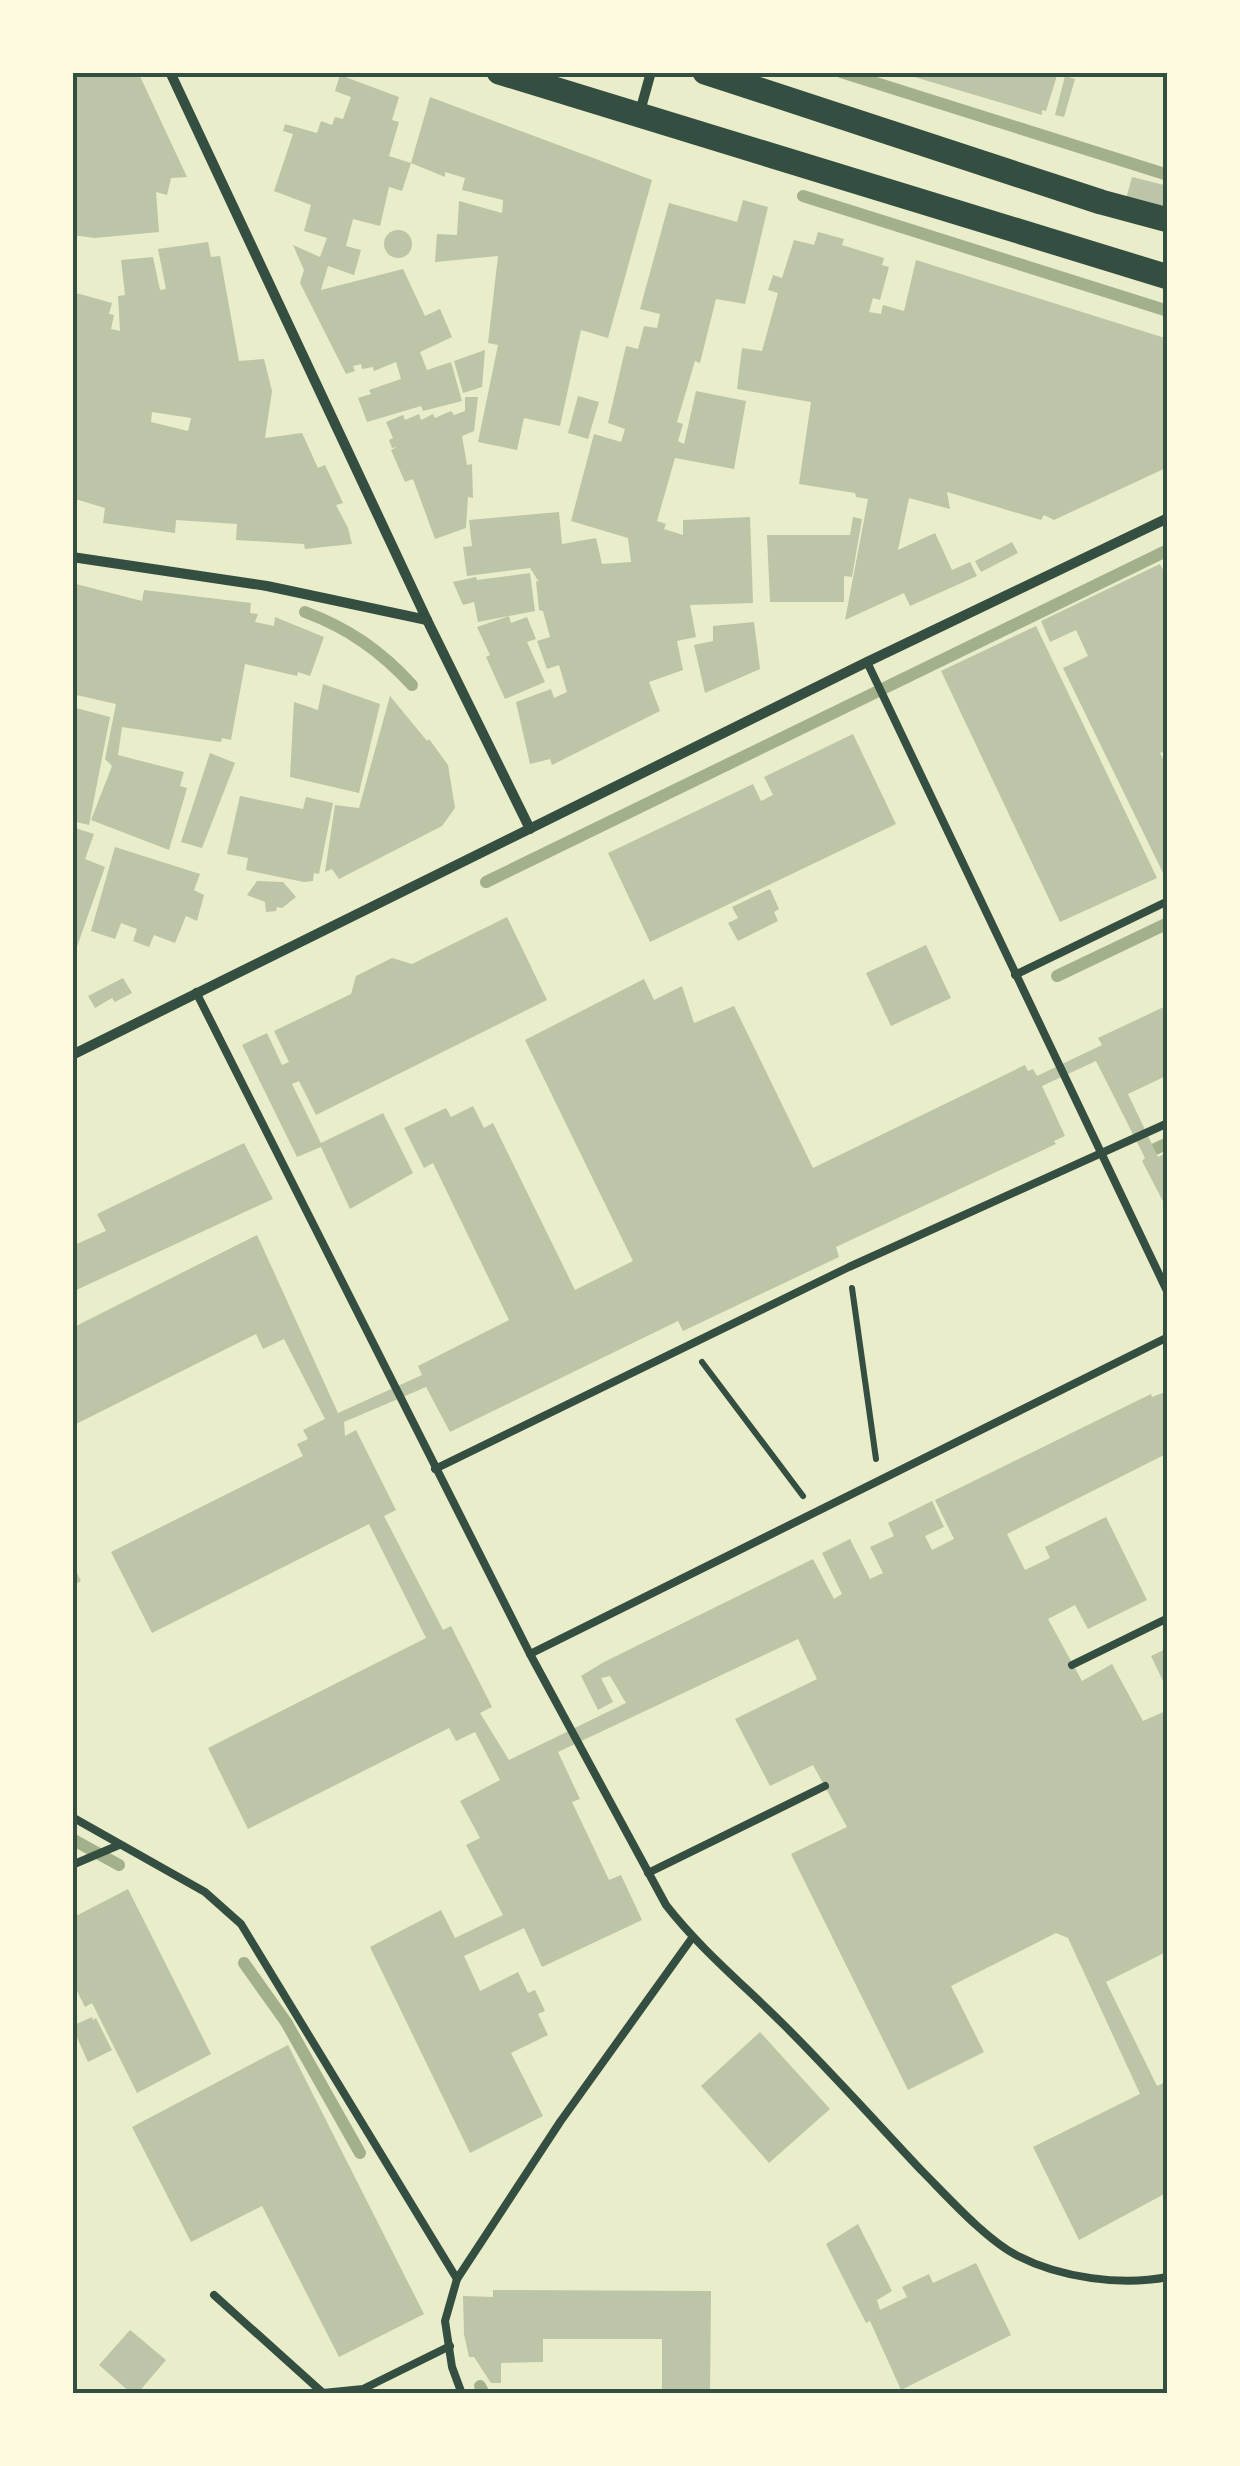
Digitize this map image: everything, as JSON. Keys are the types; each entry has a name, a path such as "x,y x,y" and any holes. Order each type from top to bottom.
{"main road":[{"path":"499,72 1168,278"},
{"path":"706,72 1168,220"}],"street":[{"path":"170,72 426,620 530,829"},
{"path":"639,116 651,72"},
{"path":"72,1055 867,662 1168,518"},
{"path":"72,557 267,586 426,620"}],"lane":[{"path":"867,662 1168,1292"},
{"path":"1015,975 1168,901"},
{"path":"196,992 530,1654 666,1905 692,1938 784,2025 956,2206 1015,2255 1075,2275 1149,2281 1168,2277"},
{"path":"435,1469 849,1267 1168,1124"},
{"path":"530,1654 1168,1337"},
{"path":"1072,1665 1168,1618"},
{"path":"648,1873 825,1786"},
{"path":"72,1818 206,1892 241,1924 457,2279"},
{"path":"72,1865 119,1845"},
{"path":"462,2394 452,2367 445,2321 457,2279 560,2122 692,1938"},
{"path":"214,2296 323,2393 362,2389 450,2346"}],"path":[{"path":"849,1267 879,1480"},
{"path":"689,1345 815,1513"}],"building":[{"path":"72,72 138,72 187,177 171,178 167,195 156,192 159,232 95,238 72,235"},
{"path":"912,72 1058,72 1042,115 911,76"},
{"path":"340,75 399,97 392,120 399,122 389,156 411,163 402,191 389,187 380,226 353,219 346,246 361,250 354,275 328,266 321,290 403,269 425,316 440,309 452,337 420,352 427,370 451,362 462,401 423,411 421,406 367,422 358,398 401,379 396,362 374,371 373,367 362,369 361,364 346,374 300,283 304,270 293,245 320,257 327,238 304,231 311,205 274,191 293,134 283,131 285,124 317,133 321,121 332,125 335,117 343,119 351,97 335,91"},
{"path":"1065,76 1075,79 1064,117 1055,115"},
{"path":"430,97 652,180 608,338 581,330 560,426 524,418 517,450 478,442 498,345 488,343 498,256 435,262 437,234 457,235 459,201 502,213 503,200 462,190 465,178 445,172 445,177 411,163"},
{"path":"1132,177 1168,186 1168,210 1126,199"},
{"path":"743,200 768,207 745,304 716,299 700,363 695,361 677,422 683,424 678,441 684,444 696,391 746,401 734,469 675,458 657,521 666,524 664,529 683,535 683,520 750,517 753,603 690,605 696,637 677,641 683,670 649,682 660,711 552,765 550,759 530,764 516,702 551,689 554,698 567,692 559,665 547,669 537,641 550,637 543,611 539,610 536,581 539,582 530,568 467,576 463,547 472,546 469,520 559,512 562,544 596,538 602,564 631,562 628,538 571,521 594,434 621,442 625,429 608,423 626,346 638,349 644,326 657,328 660,314 640,309 669,203 737,222"},
{"path":"398,230 408,234 412,244 408,254 398,258 388,254 384,244 388,234"},
{"path":"818,232 844,239 842,245 884,258 882,265 889,267 880,300 873,298 869,312 881,314 883,305 904,311 916,260 1168,339 1168,467 1054,520 1044,515 1041,520 947,492 950,509 909,498 898,550 935,533 952,570 970,562 977,576 910,606 904,593 845,620 868,499 856,497 855,493 799,484 811,402 737,389 742,348 762,351 778,293 768,290 773,275 782,278 794,240 814,245"},
{"path":"208,242 211,257 220,256 239,361 264,359 272,391 265,438 302,433 318,468 325,465 343,503 336,505 352,544 305,549 304,544 236,540 237,524 176,520 175,533 103,523 105,508 72,498 72,297 76,293 112,303 111,329 120,331 118,296 125,295 121,260 153,257 160,290 166,289 158,249","holes":["152,412 191,418 188,431 151,422"]},
{"path":"485,350 482,387 463,393 454,361"},
{"path":"578,396 599,402 588,439 568,433"},
{"path":"465,397 478,397 474,431 462,436 467,465 472,464 473,498 468,497 466,528 435,539 413,479 405,482 391,450 397,447 392,448 389,440 393,438 386,422 403,415 405,420 419,414 421,420 451,411 454,415 465,411"},
{"path":"853,517 862,519 852,577 844,576 844,602 770,602 767,535 850,535"},
{"path":"1012,542 1018,553 981,572 975,561"},
{"path":"1160,564 1168,579 1168,750 1160,753 1168,768 1165,877 1063,668 1088,656 1076,630 1050,642 1041,621"},
{"path":"530,573 535,611 478,622 474,602 463,605 453,582 476,577 477,580"},
{"path":"72,583 142,601 144,590 251,603 250,613 258,614 255,622 274,626 275,617 324,637 310,676 245,664 231,740 222,738 221,742 122,727 118,755 184,772 180,786 187,788 169,850 91,820 112,766 105,759 116,704 72,694"},
{"path":"509,616 511,623 527,617 536,639 527,642 545,682 505,699 477,627"},
{"path":"754,622 760,669 705,693 694,645 713,641 713,626"},
{"path":"1036,626 1157,878 1060,922 941,671"},
{"path":"323,684 380,704 359,793 290,777 294,702 318,710"},
{"path":"390,696 448,765 455,808 442,826 339,879 332,869 325,872 335,805 359,808"},
{"path":"72,707 110,717 89,825 72,821"},
{"path":"853,734 896,824 650,942 608,853 753,784 761,801 773,795 764,777"},
{"path":"210,753 235,763 202,848 181,842"},
{"path":"240,796 303,809 306,797 333,803 319,874 314,873 313,881 246,870 248,858 227,854"},
{"path":"72,827 94,834 85,859 105,867 73,958"},
{"path":"115,847 200,874 194,890 204,895 197,921 186,916 175,943 154,935 149,947 133,941 137,929 121,923 115,939 91,931"},
{"path":"257,881 283,882 296,897 276,911 266,912 265,902 247,895"},
{"path":"770,889 779,909 774,912 778,921 738,941 728,923 738,918 732,907"},
{"path":"507,917 547,1000 316,1115 299,1081 292,1084 321,1143 383,1113 413,1173 350,1209 321,1147 297,1157 242,1045 267,1033 282,1065 289,1062 274,1031 351,994 356,976 392,958 412,964"},
{"path":"926,945 951,998 891,1026 866,973"},
{"path":"123,978 132,993 95,1008 88,996"},
{"path":"644,979 654,1000 682,986 694,1023 734,1006 813,1168 1025,1065 1037,1076 1102,1045 1098,1038 1168,1005 1168,1075 1128,1094 1158,1157 1168,1152 1168,1211 1096,1061 1042,1086 1065,1136 1054,1141 1056,1144 836,1247 839,1257 683,1331 678,1321 450,1432 426,1387 344,1422 345,1436 356,1430 396,1510 384,1516 443,1630 451,1626 492,1707 480,1713 509,1760 626,1703 610,1676 601,1678 613,1702 598,1710 581,1676 604,1662 813,1559 834,1599 842,1594 822,1553 850,1539 870,1579 883,1573 870,1547 894,1536 888,1523 932,1501 944,1527 925,1536 932,1550 954,1539 935,1500 1151,1394 1152,1397 1168,1391 1168,1453 1007,1534 1025,1570 1050,1558 1045,1547 1106,1517 1147,1600 1088,1629 1075,1605 1048,1619 1082,1681 1112,1664 1143,1721 1168,1710 1168,1951 1106,1982 1157,2086 1168,2081 1168,2192 1079,2240 1033,2147 1140,2094 1068,1938 1056,1933 951,1986 984,2052 908,2090 791,1854 847,1827 813,1765 770,1786 735,1719 817,1679 798,1639 558,1752 580,1799 572,1802 609,1880 621,1875 642,1920 542,1967 524,1928 464,1956 480,1991 518,1972 528,1993 535,1990 545,2011 538,2014 548,2035 511,2053 543,2116 470,2153 370,1947 441,1910 455,1938 503,1915 466,1845 480,1838 460,1801 500,1780 475,1732 456,1741 449,1728 248,1829 208,1748 426,1638 369,1524 152,1633 111,1552 303,1456 297,1444 308,1439 303,1430 325,1419 284,1339 263,1349 256,1334 72,1426 72,1328 257,1235 338,1413 422,1375 418,1366 509,1320 433,1163 424,1168 404,1128 446,1108 451,1117 473,1106 484,1128 493,1123 575,1290 633,1261 525,1040"},
{"path":"244,1143 273,1199 72,1292 72,1246 106,1231 97,1214"},
{"path":"72,1563 81,1581 72,1586"},
{"path":"1168,1648 1168,1681 1164,1683 1151,1656"},
{"path":"128,1889 211,2054 137,2093 92,2003 85,2007 72,1981 72,1918"},
{"path":"92,2017 112,2050 88,2062 72,2026"},
{"path":"760,2032 830,2109 769,2163 701,2086"},
{"path":"288,2045 424,2314 339,2357 262,2206 191,2242 132,2127"},
{"path":"858,2224 892,2291 877,2300 880,2310 907,2297 902,2287 929,2274 933,2283 976,2263 1011,2335 901,2390 870,2321 866,2323 826,2244"},
{"path":"493,2290 711,2291 710,2394 662,2394 662,2339 543,2339 543,2362 501,2363 501,2383 491,2383 474,2357 469,2357 463,2296 493,2297"},
{"path":"130,2330 166,2360 137,2394 132,2394 99,2365"}],"waterway":[{"path":"841,72 1168,175"},
{"path":"803,196 1168,311"},
{"path":"486,882 1168,550"},
{"path":"305,612 363,642 412,685"},
{"path":"1057,976 1168,923"},
{"path":"1155,1149 1168,1143"},
{"path":"72,1839 119,1865"},
{"path":"244,1963 286,2022 360,2153"},
{"path":"480,2386 484,2394"}]}
